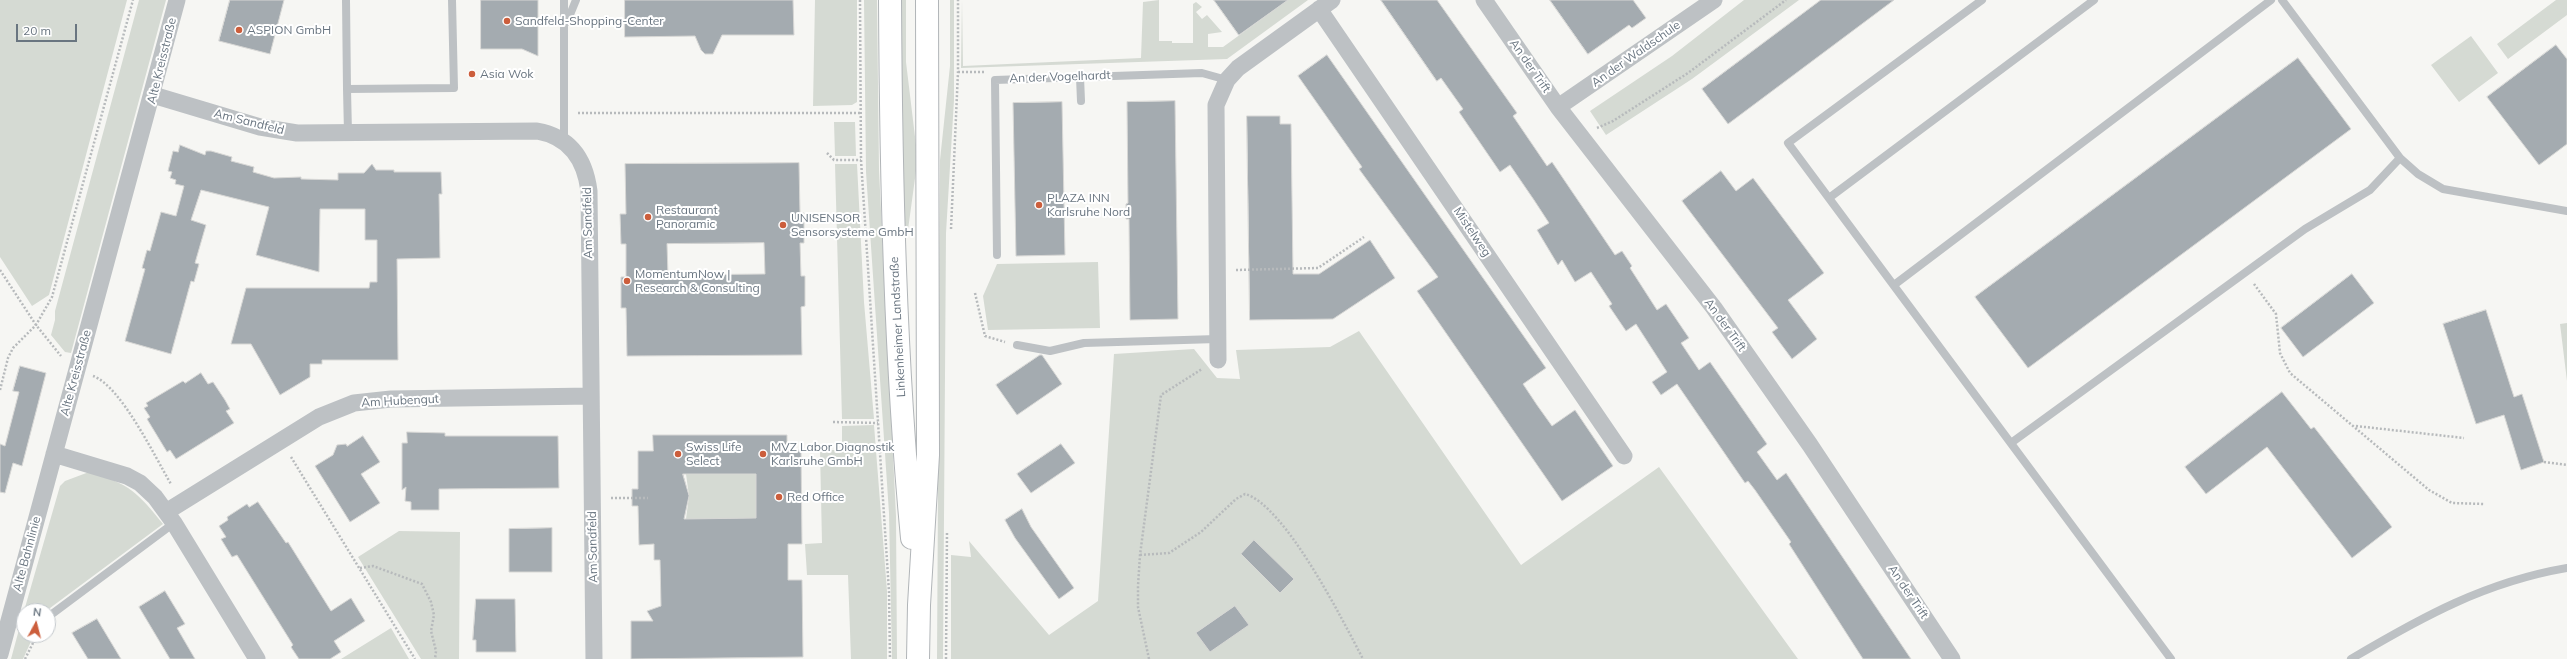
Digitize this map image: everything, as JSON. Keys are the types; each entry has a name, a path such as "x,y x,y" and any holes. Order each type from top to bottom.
{"main road":[{"name":"Linkenheimer Landstraße","path":"890,0 894,283 904,456 919,605"},
{"name":"Linkenheimer Landstraße","path":"918,659 919,605 928,455 927,0"}],"street":[{"name":"Alte Kreisstraße","path":"54,454 153,95 177,0"},
{"name":"An der Trift","path":"1484,0 1558,107 1714,308 1810,445 1952,659"},
{"name":"An der Waldschule","path":"1558,107 1714,0"},
{"path":"1218,360 1215,118 1218,99 1227,80 1238,68 1326,5"},
{"name":"Mistelweg","path":"1326,5 1624,456"},
{"name":"Am Sandfeld","path":"153,95 277,131 348,134 537,131 550,134 564,140 573,148 583,164 589,191 594,659"},
{"name":"Am Hubengut","path":"170,518 281,441 319,417 337,408 372,400 591,396"},
{"path":"54,454 127,476 140,483 155,496 257,659"},
{"name":"Alte Bahnlinie","path":"0,654 54,454"}],"lane":[{"path":"346,0 348,134"},
{"path":"347,89 454,88 452,0"},
{"path":"564,0 564,140"},
{"path":"564,31 576,0"},
{"path":"1982,0 1788,142 2170,659"},
{"path":"1829,198 2094,0"},
{"path":"1894,285 2271,0"},
{"path":"2282,0 2400,158 2418,174 2443,189 2567,211"},
{"name":"An der Vogelhardt","path":"997,255 995,80 1202,73 1227,80"},
{"path":"1080,77 1081,101"},
{"path":"2011,443 2305,229 2374,188 2400,158"},
{"path":"1017,346 1050,350 1084,343 1217,339"},
{"path":"56,611 170,518"},
{"path":"2355,658 2451,602 2534,573 2567,568"}],"path":[{"path":"0,390 8,358 13,348 36,325 52,297 133,0"},
{"path":"860,0 861,160 889,592 890,659"},
{"path":"1580,135 1613,121 1688,73 1786,0"},
{"path":"958,72 983,72 995,80"},
{"path":"564,114 860,113"},
{"path":"827,153 834,160 861,160"},
{"path":"1218,271 1318,268 1364,236"},
{"path":"0,270 36,325 57,353 76,370 103,380 122,402 171,484 170,518"},
{"path":"2246,273 2276,314 2280,353 2290,373 2355,426 2429,490 2452,503 2484,504"},
{"path":"975,293 985,336 1017,346"},
{"path":"1149,659 1138,607 1140,555 1161,394 1218,360"},
{"path":"834,422 878,423"},
{"path":"2355,426 2464,438"},
{"path":"281,441 415,659"},
{"path":"2544,462 2567,465"},
{"path":"1140,555 1169,553 1201,532 1236,499 1245,494 1256,497 1274,514 1326,588 1363,659"},
{"path":"592,498 648,498"},
{"path":"360,568 373,566 422,584 431,602 434,615 431,631 436,651 435,659"},
{"path":"25,659 33,643"}],"shaded area":[{"path":"0,0 127,0 49,295 32,306 0,257"},
{"path":"139,0 166,0 71,353 65,352 51,335 55,320 55,311"},
{"path":"815,0 857,0 857,102 852,105 813,106"},
{"path":"864,0 877,0 879,170 896,516 897,659 892,659 889,513 866,172"},
{"path":"900,0 906,0 906,62 916,145 916,171 907,237 904,235"},
{"path":"950,0 954,0 954,100 946,233 943,659 937,659 940,160 950,66"},
{"path":"962,0 963,66 1141,58 1143,2 1159,0 1159,41 1172,41 1172,43 1193,43 1193,4 1196,2 1202,7 1196,12 1202,19 1207,15 1222,32 1208,34 1208,47 1223,47 1288,0 1308,0 1227,59 961,68"},
{"path":"1744,0 1799,0 1692,79 1606,135 1590,111 1672,56"},
{"path":"2556,0 2567,0 2567,15 2508,59 2497,44"},
{"path":"2471,36 2498,73 2459,102 2431,65"},
{"path":"834,122 855,122 856,156 835,156"},
{"path":"835,164 857,164 864,302 874,419 842,419"},
{"path":"1098,262 1100,328 988,330 983,296 997,264"},
{"path":"2567,323 2567,381 2560,324"},
{"path":"1359,331 1521,565 1659,467 1798,659 951,659 951,555 971,557 969,541 1049,635 1098,601 1114,354 1194,349 1217,378 1240,379 1236,350 1330,347"},
{"path":"874,425 887,591 887,659 851,659 848,575 807,575 805,544 822,543 820,450 842,450 842,426"},
{"path":"89,472 124,485 132,490 146,504 163,524 56,604 26,603 60,486 65,481"},
{"path":"686,474 756,474 756,518 686,519 689,496"},
{"path":"399,531 460,532 459,659 421,659 358,557"},
{"path":"391,628 409,659 341,659"},
{"path":"16,641 16,643 30,643 23,659 11,659"}],"building":[{"path":"230,0 284,0 270,54 219,41"},
{"name":"Sandfeld-Shopping-Center","path":"481,0 538,0 538,56 522,49 481,49"},
{"path":"625,0 793,0 794,35 722,35 713,54 705,54 701,50 695,36 625,37"},
{"path":"1214,0 1288,0 1239,35"},
{"path":"1381,0 1437,0 1517,113 1513,116 1547,166 1552,162 1615,255 1622,251 1632,266 1630,268 1657,310 1666,304 1689,338 1681,343 1699,370 1710,362 1767,444 1757,452 1777,480 1786,473 1911,659 1863,659 1789,544 1791,542 1748,481 1745,483 1677,384 1661,395 1652,382 1667,372 1636,324 1626,331 1609,306 1612,304 1591,272 1575,282 1562,260 1558,265 1537,230 1549,223 1534,200 1510,165 1500,172 1459,112 1463,109 1441,78 1437,81"},
{"path":"1550,0 1633,0 1646,18 1632,28 1629,25 1588,54"},
{"path":"1821,0 1894,0 1728,124 1702,89"},
{"path":"2556,45 2567,59 2567,144 2539,165 2487,97"},
{"path":"1327,55 1546,368 1523,384 1537,405 1552,426 1575,410 1613,466 1562,501 1417,291 1438,277 1359,169 1362,167 1298,76"},
{"path":"2298,58 2351,129 2028,368 1975,297"},
{"path":"1175,101 1178,319 1130,320 1129,219 1126,219 1126,204 1128,203 1127,102"},
{"name":"PLAZA INN Karlsruhe Nord","path":"1062,102 1065,255 1016,256 1013,103"},
{"path":"1247,116 1280,116 1280,124 1291,124 1293,274 1319,274 1370,240 1395,278 1333,319 1250,320"},
{"path":"180,145 205,155 206,151 211,151 232,157 231,161 254,167 253,172 274,178 301,177 301,179 338,180 338,173 364,173 372,164 376,170 394,170 394,172 441,172 442,194 439,194 440,258 397,259 398,360 322,360 322,364 310,364 310,377 280,395 251,344 231,344 246,288 369,288 370,282 377,282 377,240 365,240 365,209 320,209 319,272 256,255 269,207 201,190 191,220 206,225 195,263 199,264 194,282 191,281 171,354 125,341 145,269 142,268 147,250 150,251 161,212 176,216 184,186 175,184 176,180 170,178 172,172 168,171 173,151 178,152"},
{"path":"799,163 800,213 804,213 804,243 800,243 801,276 805,276 805,306 801,307 802,355 627,356 626,308 621,308 621,277 626,277 626,244 621,244 620,214 626,214 625,164","holes":["764,243 765,274 668,275 667,244"]},
{"path":"1721,171 1736,191 1753,178 1824,273 1788,300 1817,339 1792,359 1772,332 1778,328 1682,201"},
{"path":"2352,274 2374,303 2303,357 2281,328"},
{"path":"2486,310 2514,397 2522,394 2544,462 2521,470 2504,415 2476,424 2443,324"},
{"path":"1042,355 1062,384 1017,415 996,385"},
{"path":"20,366 46,373 22,466 13,463 5,493 0,492 0,444 5,446 19,392 13,391"},
{"path":"201,373 208,384 213,382 225,400 230,409 226,411 234,423 176,459 170,450 167,452 147,419 150,417 144,408 148,406 146,403 183,381 185,383"},
{"path":"2282,392 2311,429 2314,427 2392,527 2352,558 2267,447 2206,494 2185,467"},
{"path":"407,432 445,433 445,436 558,436 559,488 439,489 439,510 411,510 411,502 405,501 406,487 402,490 402,443 407,443"},
{"path":"653,435 787,435 787,450 801,450 802,544 788,544 788,580 802,580 803,657 631,659 631,621 653,621 647,611 661,606 660,560 654,560 654,544 639,545 638,506 632,506 632,489 638,489 638,451 653,451","holes":["683,474 756,474 756,518 684,519 689,496"]},
{"path":"363,436 380,462 361,474 380,503 350,522 315,466 333,455 337,445 346,444 347,446"},
{"path":"1061,444 1075,463 1031,493 1017,474"},
{"path":"258,502 286,543 288,542 331,611 351,598 365,621 334,641 341,652 330,659 299,659 291,647 293,645 237,555 232,557 221,539 226,537 219,526 228,520 227,517 247,504 249,507"},
{"path":"1022,509 1031,527 1074,588 1059,599 1015,538 1005,520"},
{"path":"552,528 552,572 509,572 509,529"},
{"path":"1254,540 1294,579 1280,593 1241,554"},
{"path":"165,591 185,624 177,628 195,659 170,659 139,607"},
{"path":"476,599 515,599 516,652 476,652 476,640 473,640"},
{"path":"1235,606 1249,625 1210,652 1196,633"},
{"path":"97,619 121,659 88,659 72,633"}],"place":[{"name":"Sandfeld-Shopping-Center","path":"507,21"},
{"name":"ASPION GmbH","path":"239,30"},
{"name":"Asia Wok","path":"472,74"},
{"name":"PLAZA INN Karlsruhe Nord","path":"1039,205"},
{"name":"Restaurant Panoramic","path":"648,217"},
{"name":"UNISENSOR Sensorsysteme GmbH","path":"783,225"},
{"name":"MomentumNow | Research & Consulting","path":"627,281"},
{"name":"Swiss Life Select","path":"678,454"},
{"name":"MVZ Labor Diagnostik Karlsruhe GmbH","path":"763,454"},
{"name":"Red Office","path":"779,497"}]}
